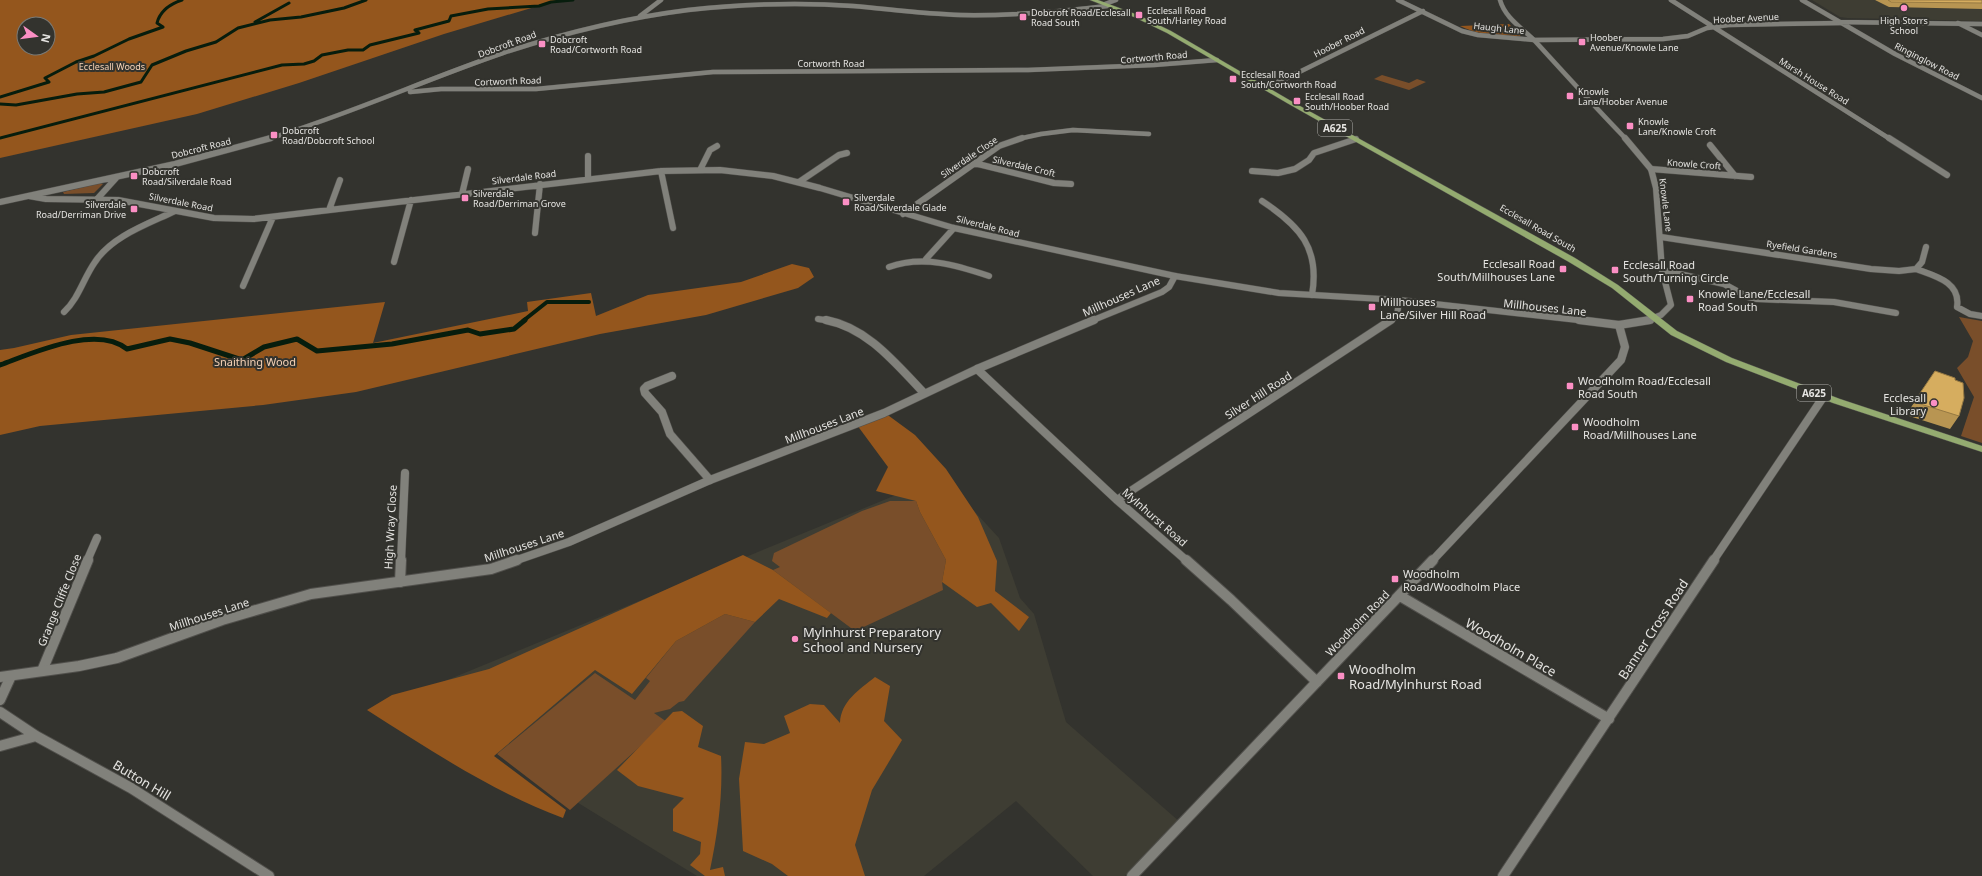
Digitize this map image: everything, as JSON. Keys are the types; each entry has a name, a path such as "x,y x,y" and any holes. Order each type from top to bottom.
{"main road":[{"name":"Ecclesall Road South","path":"1093,0 1155,24 1261,86 1610,283 1654,319 1672,332 1694,344 1777,379 1982,449"}],"street":[{"path":"638,17 661,0"},
{"name":"Dobcroft Road","path":"0,202 237,149 312,125 550,38 638,17 718,7 781,3 838,5 977,16 1023,14 1106,5 1116,0"},
{"name":"Haugh Lane","path":"1398,0 1472,34 1534,40"},
{"name":"Knowle Lane","path":"1500,0 1506,14 1534,40 1572,83 1632,145 1651,170 1656,188 1661,237 1662,270 1671,305 1665,312 1654,319"},
{"name":"Marsh House Road","path":"1671,0 1947,175"},
{"name":"Ringinglow Road","path":"1802,0 1895,54 1982,98"},
{"name":"Hoober Road","path":"1261,86 1282,81 1354,43 1423,11"},
{"name":"Hoober Avenue","path":"1534,40 1664,39 1688,36 1714,27 1840,22 1982,24"},
{"path":"1958,23 1982,35"},
{"name":"Cortworth Road","path":"393,95 446,89 492,91 534,90 643,76 715,72 1098,70 1217,60"},
{"path":"441,77 438,81 446,89"},
{"name":"Silverdale Close","path":"903,214 999,146 1036,134 1084,130 1149,134"},
{"path":"1252,171 1261,173 1281,172 1303,166 1310,161 1314,153 1356,139"},
{"name":"Knowle Croft","path":"1710,145 1735,176"},
{"path":"700,170 710,150 717,146"},
{"path":"799,182 839,155 847,153"},
{"path":"588,156 588,178"},
{"name":"Silverdale Croft","path":"974,163 1054,182 1071,184"},
{"path":"462,194 468,169"},
{"name":"Silverdale Road","path":"29,196 46,199 98,198 118,200 232,220 273,217 588,178 661,171 700,170 747,173 799,182 954,228 1176,276"},
{"name":"Knowle Croft","path":"1651,170 1751,178"},
{"path":"661,171 672,228"},
{"path":"98,198 117,177"},
{"path":"329,210 340,180"},
{"path":"535,233 540,184"},
{"path":"394,262 411,200"},
{"path":"1262,201 1288,220 1305,244 1314,268 1312,295"},
{"path":"64,312 73,304 97,258 126,236 175,211"},
{"path":"243,286 273,217"},
{"path":"926,259 954,228"},
{"name":"Ryefield Gardens","path":"1661,237 1871,269 1899,271 1916,269"},
{"path":"1926,247 1922,262 1916,269 1932,275 1951,287 1958,298 1957,307 1970,314 1982,316"},
{"path":"889,267 912,259 926,259 989,276"},
{"path":"1662,270 1724,284 1748,297 1757,299 1834,302 1896,312"},
{"name":"Millhouses Lane","path":"0,677 79,666 117,658 222,620 311,594 491,569 570,542 710,480 884,413 977,369 1162,292 1169,287 1176,276 1279,294 1399,300 1474,310 1619,325 1654,319"},
{"name":"Silver Hill Road","path":"1117,500 1392,320 1397,316 1399,300"},
{"path":"818,319 831,320 865,335 924,393"},
{"name":"Woodholm Road","path":"1132,876 1400,596 1577,404 1621,360 1626,352 1626,344 1619,325"},
{"name":"Mylnhurst Road","path":"977,369 1117,500 1231,600 1317,682"},
{"path":"672,376 647,386 644,389 645,393 662,412 670,434 710,480"},
{"name":"Banner Cross Road","path":"1503,876 1610,719 1779,461 1824,396"},
{"name":"High Wray Close","path":"400,582 404,473"},
{"name":"Grange Cliffe Close","path":"42,671 97,538"},
{"name":"Woodholm Place","path":"1400,596 1610,719"},
{"path":"0,700 11,676"},
{"name":"Button Hill","path":"0,712 36,736 131,788 269,876"},
{"path":"0,746 36,736"}],"shaded area":[{"name":"High Storrs School","path":"1812,0 1982,0 1982,21 1847,18 1840,17"},
{"path":"1382,75 1409,83 1417,79 1426,82 1409,90 1374,79"},
{"path":"100,183 103,184 94,193 64,194 63,192"},
{"path":"1959,317 1982,321 1982,443 1961,436 1974,397 1957,368 1968,357 1973,341"},
{"name":"Mylnhurst Preparatory School and Nursery","path":"884,413 999,538 1020,598 1034,614 1066,722 1181,823 1125,876 1093,876 1016,801 924,876 697,876 406,697 913,488"},
{"path":"890,501 916,501 920,512 946,560 942,582 943,590 855,631 773,570 780,567 772,561 774,553 862,511"},
{"path":"725,614 755,622 684,701 679,702 670,709 654,713 667,722 570,810 497,754 595,673 635,700 650,681 646,678 676,641"}],"green space":[{"name":"Ecclesall Woods","path":"0,0 558,0 444,34 299,83 197,114 0,158"},
{"path":"1509,24 1521,36 1490,35 1460,26"},
{"name":"Snaithing Wood","path":"792,264 809,268 814,277 798,288 706,315 600,334 356,392 263,405 40,426 0,435 0,350 71,335 385,302 373,343 528,311 527,302 591,293 596,316 648,295 741,282"},
{"path":"885,413 915,435 946,469 978,517 997,561 995,591 1029,617 1019,631 991,603 977,607 942,582 946,560 920,512 916,501 876,491 888,467 857,425"},
{"path":"743,555 773,570 831,613 827,618 779,599 755,622 725,614 676,641 632,694 595,670 494,756 566,810 563,818 537,808 487,783 438,755 367,710 392,695 489,669"},
{"path":"875,677 890,686 884,721 902,740 872,790 855,845 865,876 788,876 772,864 743,851 739,779 745,742 764,744 790,733 784,716 810,704 824,705 840,723 841,715 847,702 857,691"},
{"path":"682,711 703,726 698,747 721,756 719,813 710,870 723,867 725,876 705,876 690,865 700,854 701,842 673,831 673,809 684,798 638,786 617,770 673,712"}],"building":[{"path":"1888,0 1982,0 1982,3 1891,2"},
{"path":"1935,371 1955,378 1955,380 1963,383 1964,398 1959,416 1914,402"}],"waterway":[{"path":"0,97 49,82 45,78 76,62 94,56 129,39 163,27 157,23 160,15 170,6 182,0"},
{"path":"0,104 16,105 77,94 104,92 141,82 152,65 186,51 216,42 238,28 270,20 301,17 344,8 366,0"},
{"path":"0,138 282,65 304,64 314,61 322,55 348,50 363,50 370,45 419,33 415,30 449,21 451,16 488,9 539,6 551,2 573,0"},
{"path":"255,22 289,3"},
{"path":"523,321 547,302 589,302"},
{"path":"0,365 47,348 82,340 99,339 114,342 127,349 170,339 190,343 242,360 264,347 297,339 317,351 392,344 468,330 480,334 514,329 525,320"}],"place":[{"name":"High Storrs School","path":"1904,8"},
{"name":"Ecclesall Road South/Harley Road","path":"1139,15"},
{"name":"Dobcroft Road/Ecclesall Road South","path":"1023,17"},
{"name":"Hoober Avenue/Knowle Lane","path":"1582,42"},
{"name":"Dobcroft Road/Cortworth Road","path":"542,44"},
{"name":"Ecclesall Road South/Cortworth Road","path":"1233,79"},
{"name":"Knowle Lane/Hoober Avenue","path":"1570,96"},
{"name":"Ecclesall Road South/Hoober Road","path":"1297,101"},
{"name":"Knowle Lane/Knowle Croft","path":"1630,126"},
{"name":"Dobcroft Road/Dobcroft School","path":"274,135"},
{"name":"Dobcroft Road/Silverdale Road","path":"134,176"},
{"name":"Silverdale Road/Derriman Grove","path":"465,198"},
{"name":"Silverdale Road/Silverdale Glade","path":"846,202"},
{"name":"Silverdale Road/Derriman Drive","path":"134,209"},
{"name":"Ecclesall Road South/Millhouses Lane","path":"1563,269"},
{"name":"Ecclesall Road South/Turning Circle","path":"1615,270"},
{"name":"Knowle Lane/Ecclesall Road South","path":"1690,299"},
{"name":"Millhouses Lane/Silver Hill Road","path":"1372,307"},
{"name":"Woodholm Road/Ecclesall Road South","path":"1570,386"},
{"name":"Ecclesall Library","path":"1934,403"},
{"name":"Woodholm Road/Millhouses Lane","path":"1575,427"},
{"name":"Woodholm Road/Woodholm Place","path":"1395,579"},
{"name":"Mylnhurst Preparatory School and Nursery","path":"795,639"},
{"name":"Woodholm Road/Mylnhurst Road","path":"1341,676"}]}
